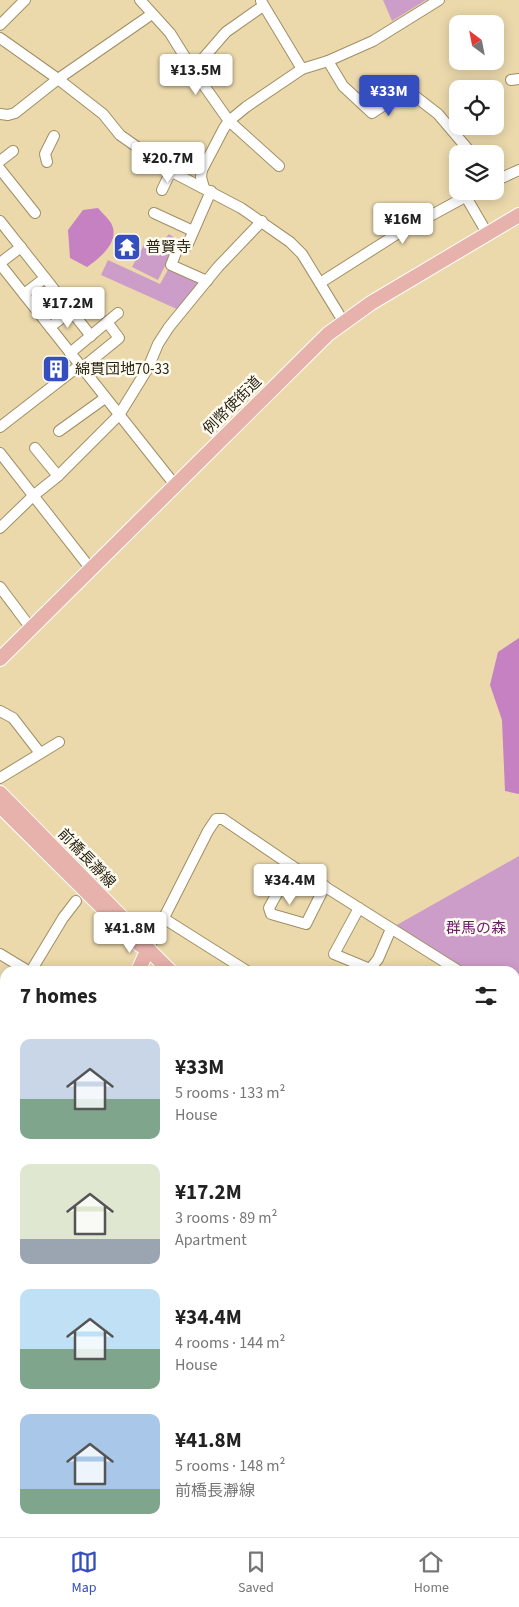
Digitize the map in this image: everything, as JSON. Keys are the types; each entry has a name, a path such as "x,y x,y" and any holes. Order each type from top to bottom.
{"main road":[{"name":"例幣使街道","path":"0,659 30,627 328,334 344,321 519,215"},
{"name":"前橋長瀞線","path":"0,793 144,940 148,949"},
{"name":"前橋長瀞線","path":"0,806 140,945 148,949 165,966"},
{"path":"140,966 148,949"}],"street":[{"path":"0,25 25,0"},
{"path":"140,0 170,33 193,70 229,121 279,166"},
{"path":"207,281 171,265 179,245 186,246 193,232 207,190 201,177 202,170 229,121 302,69 328,61 374,41 439,0"},
{"path":"193,70 226,32 262,3 302,69"},
{"path":"0,114 8,115 15,113 58,79 152,14"},
{"path":"0,38 58,79 103,114 120,135 171,171 241,208 290,242 302,254 344,321"},
{"path":"328,61 342,86 372,113 407,90 438,114 464,145"},
{"path":"47,162 45,154 54,136"},
{"path":"0,161 13,151"},
{"path":"0,169 35,213"},
{"path":"504,177 519,170"},
{"path":"162,190 171,171"},
{"path":"320,283 396,234 460,200"},
{"path":"468,200 487,233"},
{"path":"154,213 193,232"},
{"path":"0,221 91,336"},
{"path":"0,528 33,496 58,476 119,415 148,368 162,339 207,281 262,221"},
{"path":"21,247 0,263 175,485"},
{"path":"24,294 45,278"},
{"path":"50,327 71,311"},
{"path":"70,353 118,312"},
{"path":"0,427 119,338 107,322"},
{"path":"59,431 105,398"},
{"path":"35,448 58,476"},
{"path":"0,452 90,568"},
{"path":"0,587 30,627"},
{"path":"0,711 13,718 40,753"},
{"path":"0,778 59,742"},
{"path":"148,949 216,819 223,819 292,866 451,966"},
{"path":"292,866 269,908 271,914 306,924 325,886"},
{"path":"32,966 76,901"},
{"path":"359,908 334,954 363,966"},
{"path":"164,918 239,966"},
{"path":"372,966 378,959 391,929"},
{"path":"0,954 20,966"}],"green space":[{"path":"383,0 426,0 392,21"},
{"path":"169,234 178,240 158,280 132,267 144,245 159,252 163,249 163,241"},
{"path":"108,260 160,284 169,268 201,282 179,310 101,275"},
{"name":"群馬の森","path":"519,856 519,966 456,966 395,926"}],"shaded area":[{"path":"98,208 111,223 113,236 103,254 87,267 70,258 68,230 83,210"},
{"path":"519,638 519,794 505,791 502,720 490,685 498,652"}],"place":[{"name":"普賢寺","path":"127,247"},
{"name":"綿貫団地70-33","path":"56,369"}]}
